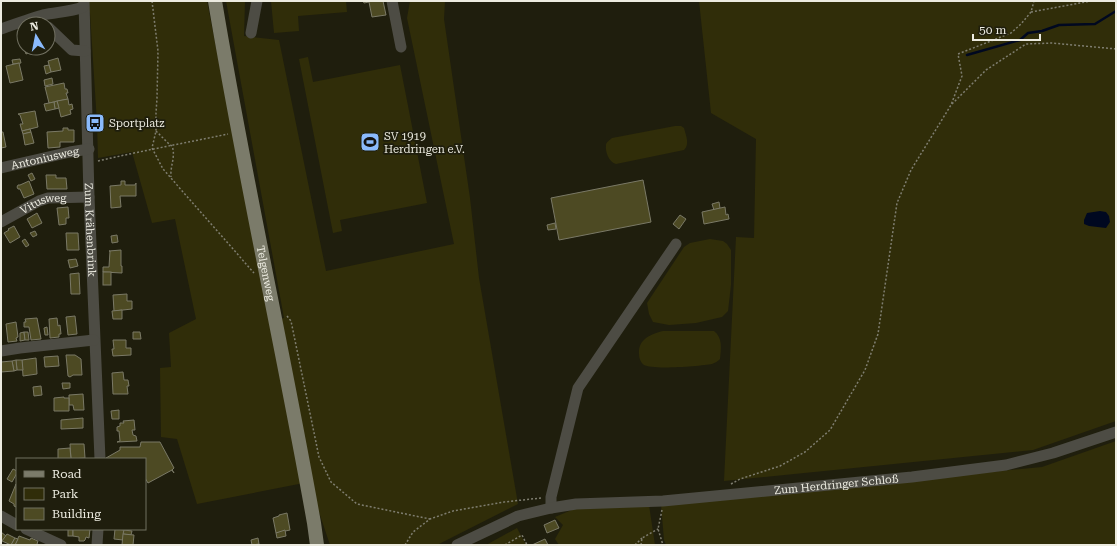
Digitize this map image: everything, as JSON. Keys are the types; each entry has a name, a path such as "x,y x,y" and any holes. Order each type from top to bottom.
{"main road":[{"name":"Telgenweg","path":"215,1 288,382 317,545"}],"street":[{"path":"251,33 257,1"},
{"path":"392,1 402,47"},
{"path":"52,16 63,12 73,11 83,4"},
{"name":"Zum Krähenbrink","path":"83,4 89,149 89,197 94,340 100,458"},
{"path":"1,29 16,23"},
{"path":"56,35 72,50 85,51"},
{"name":"Antoniusweg","path":"1,168 89,149"},
{"name":"Vitusweg","path":"1,222 39,201 48,198 89,197"},
{"path":"551,502 578,388 676,244"},
{"path":"1,351 94,340"},
{"name":"Zum Herdringer Schloß","path":"457,545 551,502 576,504 664,501 912,477 1006,465 1053,453 1116,432"},
{"path":"1,516 16,524"},
{"path":"28,530 61,545"},
{"path":"97,545 98,530"}],"path":[{"path":"152,1 158,51 156,131 172,146 174,152 170,177"},
{"path":"727,486 740,479 780,466 805,452 830,430 865,370 878,334 897,203 911,170 951,105 962,76 958,54 1011,34 1031,12 1034,1"},
{"path":"1031,12 1091,1"},
{"path":"951,105 986,70 1026,44 1052,43 1116,49"},
{"path":"89,163 152,148 172,146 239,132"},
{"path":"663,545 658,529 664,501"},
{"path":"405,545 413,532 430,519 453,511 504,502 551,502"},
{"path":"635,545 642,538 658,529"},
{"path":"505,545 522,535 527,545"},
{"path":"641,545 642,538"}],"green space":[{"path":"76,1 207,1 269,321 284,318 226,1 245,1 244,36 279,40 326,271 454,244 407,18 410,1 445,1 444,19 470,198 479,278 518,504 437,545 330,545 309,482 197,504 177,439 161,437 160,368 171,367 169,333 196,319 175,219 152,223 132,152 98,158 90,13"},
{"path":"271,1 346,1 347,12 298,16 299,31 274,33"},
{"path":"699,1 1116,1 1116,421 1033,450 724,481 736,237 754,238 756,139 711,113"},
{"name":"SV 1919 Herdringen e.V.","path":"308,57 313,82 400,65 427,203 340,220 342,231 333,233 299,59"},
{"path":"681,126 684,128 687,145 684,150 616,164 611,161 608,156 606,144 612,138"},
{"path":"710,239 723,241 731,250 731,285 728,311 722,317 696,323 669,325 653,322 649,314 647,303 684,247 690,243"},
{"path":"663,331 714,331 720,340 720,359 712,364 688,367 657,367 644,365 639,356 641,344 646,338"},
{"path":"1116,441 1116,545 666,545 664,540 661,504 1042,467"},
{"path":"649,505 655,545 559,545 555,539 563,525 555,517 574,509"},
{"path":"517,528 526,545 486,545"}],"water":[{"path":"1100,211 1106,212 1109,216 1110,222 1106,228 1084,224 1087,213"}],"building":[{"path":"363,1 383,1 386,15 372,17 369,2 364,3"},
{"path":"58,58 61,70 51,72 48,61"},
{"path":"20,59 21,63 13,64 12,60"},
{"path":"19,63 23,80 10,83 6,66"},
{"path":"49,65 51,72 46,74 44,66"},
{"path":"52,78 53,84 45,86 44,80"},
{"path":"64,83 65,89 67,89 68,93 66,93 68,99 49,103 45,87"},
{"path":"68,99 69,105 72,104 73,109 70,110 71,114 61,117 57,101"},
{"path":"57,101 59,108 55,109 54,102"},
{"path":"54,102 55,109 46,111 44,104"},
{"path":"35,111 38,127 22,131 20,124 23,124 20,115 18,114"},
{"path":"63,128 74,130 74,142 60,142 60,147 48,148 47,132 63,131"},
{"path":"30,129 31,132 23,134 22,131"},
{"path":"2,132 6,147 1,148 1,133"},
{"path":"31,132 34,143 25,145 23,134"},
{"path":"32,173 35,179 31,181 28,175"},
{"path":"46,175 56,175 56,178 66,178 67,189 47,189"},
{"path":"643,180 651,222 559,240 551,198"},
{"path":"29,181 34,194 24,198 20,189 17,187 18,185"},
{"path":"121,181 125,181 125,185 135,185 136,183 136,196 120,196 121,207 111,208 110,186 121,185"},
{"path":"719,202 720,208 714,210 712,204"},
{"path":"68,207 69,218 66,218 66,224 59,225 57,208"},
{"path":"725,207 726,215 728,214 729,219 704,224 702,212"},
{"path":"37,213 42,223 32,228 27,219"},
{"path":"680,215 686,219 679,229 673,224"},
{"path":"555,223 556,229 548,230 547,225"},
{"path":"14,226 20,237 10,243 4,233"},
{"path":"35,231 37,235 33,237 30,233"},
{"path":"66,233 78,233 79,250 67,250"},
{"path":"117,235 118,242 112,243 111,236"},
{"path":"25,239 29,245 26,247 22,241"},
{"path":"121,250 122,273 103,272 103,267 109,267 109,251"},
{"path":"76,259 78,266 70,268 68,260"},
{"path":"103,272 111,272 111,285 103,285"},
{"path":"79,273 80,294 71,294 70,274"},
{"path":"127,294 127,301 132,301 132,309 114,311 113,295"},
{"path":"122,310 122,319 113,319 112,311"},
{"path":"75,316 77,334 68,335 66,317"},
{"path":"37,318 41,339 31,340 29,327 24,327 24,322 26,322 25,319"},
{"path":"57,318 58,326 60,325 61,334 59,334 59,337 50,338 49,319"},
{"path":"16,322 18,337 16,338 17,341 8,342 6,324"},
{"path":"47,327 48,335 45,335 44,328"},
{"path":"24,332 25,340 20,341 20,333"},
{"path":"24,332 28,332 29,340 25,340"},
{"path":"133,332 140,332 141,339 133,339"},
{"path":"113,340 126,340 126,348 131,348 131,355 113,356"},
{"path":"66,355 75,355 81,359 82,375 68,376"},
{"path":"58,356 59,366 45,367 44,357"},
{"path":"36,358 37,374 23,376 22,360"},
{"path":"16,360 22,360 23,370 17,370"},
{"path":"16,360 17,370 14,371 12,361"},
{"path":"12,361 14,371 1,372 1,362"},
{"path":"123,372 124,380 128,380 128,394 113,394 112,373"},
{"path":"62,383 70,383 70,388 63,389"},
{"path":"41,386 42,395 34,396 33,387"},
{"path":"83,394 84,410 74,410 73,405 69,405 69,395"},
{"path":"54,398 69,398 69,411 54,411"},
{"path":"119,410 119,419 112,419 111,411"},
{"path":"83,418 83,428 61,429 61,420"},
{"path":"134,420 135,430 132,430 137,441 117,442 120,441 117,427 120,426 120,423 124,423 123,421"},
{"path":"141,442 160,442 174,468 148,483 146,480 146,458 106,458 120,450 120,447 140,447"},
{"path":"70,444 84,444 85,458 71,458"},
{"path":"70,448 71,458 58,458 58,449"},
{"path":"13,469 16,470 16,475 12,482 7,479"},
{"path":"16,484 16,507 9,501"},
{"path":"287,513 290,530 276,533 273,518"},
{"path":"555,520 559,528 547,533 544,525"},
{"path":"68,530 73,530 73,536 68,536"},
{"path":"73,530 90,530 89,538 86,537 84,541 79,541 79,537 73,536"},
{"path":"115,530 124,530 123,540 114,539"},
{"path":"124,530 132,531 131,535 123,534"},
{"path":"285,530 286,536 277,538 276,533"},
{"path":"1,532 6,536 1,542"},
{"path":"7,534 15,538 11,545 2,541"},
{"path":"123,534 134,535 133,545 122,545"},
{"path":"19,536 38,541 37,544 39,545 15,545"},
{"path":"15,538 18,539 15,545 11,545"},
{"path":"258,538 259,544 252,545 251,540"},
{"path":"545,539 548,545 532,545"}],"waterway":[{"path":"967,55 1020,40 1028,33 1042,31 1059,25 1095,24 1116,11"}],"place":[{"name":"Sportplatz","path":"95,123"},
{"name":"SV 1919 Herdringen e.V.","path":"370,142"}]}
